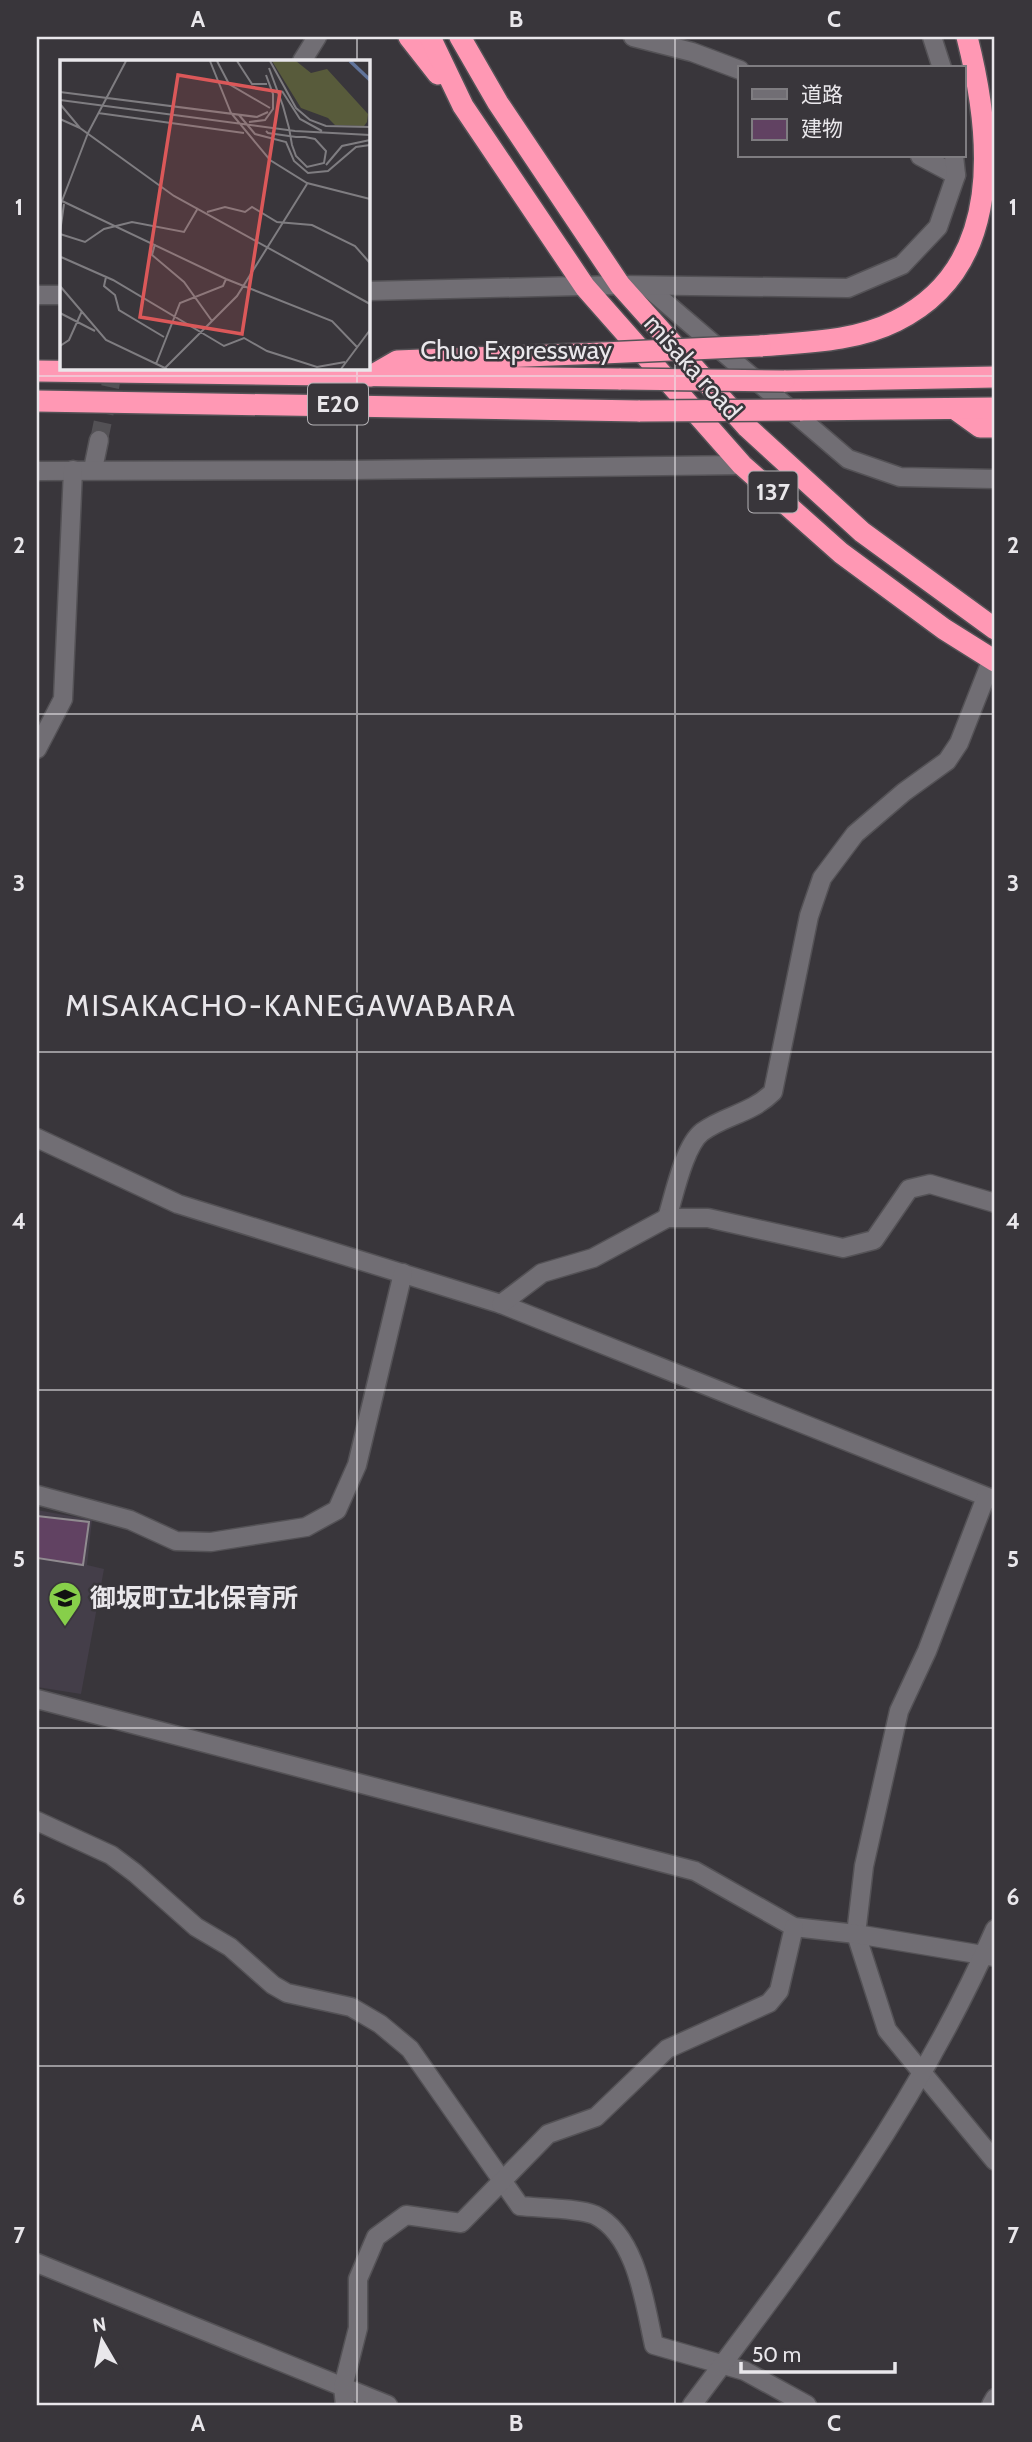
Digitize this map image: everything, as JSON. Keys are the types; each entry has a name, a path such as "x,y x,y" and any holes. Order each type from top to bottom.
{"highway":[{"path":"409,37 463,106"},
{"name":"misaka road","path":"430,37 463,106 584,287 742,465 841,553 944,629 994,660"},
{"name":"misaka road","path":"460,37 498,103 620,285 747,428 852,524 995,629"},
{"path":"467,37 498,103"},
{"path":"369,377 397,361 760,346 831,339 862,333 896,321 922,304 950,276 966,251 985,186 987,149 983,112 967,37"},
{"name":"Chuo Expressway","path":"37,371 784,381 995,377"},
{"name":"E20","path":"37,401 640,411 995,408"},
{"path":"955,409 980,427 995,427"}],"street":[{"path":"303,60 317,37"},
{"path":"633,37 692,51 738,69"},
{"path":"932,37 941,66"},
{"path":"924,158 956,175"},
{"path":"369,291 620,285 848,288 902,265 938,227 956,175 954,158"},
{"path":"646,286 848,459 900,477 995,479"},
{"path":"37,295 60,295"},
{"path":"93,469 99,440"},
{"path":"37,471 742,465"},
{"path":"37,750 63,699 73,470"},
{"path":"667,1218 691,1144 702,1132 758,1106 773,1092 809,916 822,878 855,834 904,792 947,761 959,743 994,660"},
{"path":"37,1138 177,1204 501,1304 990,1499 899,1711 864,1866 856,1934 887,2029 922,2076 995,2161"},
{"path":"501,1304 542,1273 593,1258 667,1218 708,1218 843,1248 874,1240 909,1189 930,1184 995,1203"},
{"path":"37,1495 130,1520 176,1542 211,1542 306,1527 337,1510 358,1465 403,1273"},
{"path":"37,1699 695,1871 794,1927 856,1934 990,1956"},
{"path":"37,1821 111,1855 196,1927 230,1947 287,1993 351,2007 380,2024 410,2049 520,2206 594,2215 609,2227 636,2263 654,2345 745,2371 807,2405"},
{"path":"344,2396 358,2328 358,2279 376,2237 406,2214 461,2223 548,2134 596,2118 667,2049 769,2003 779,1991 794,1927"},
{"path":"692,2405 853,2183 922,2076 990,1956 995,1929"},
{"path":"37,2263 344,2396 388,2405"},
{"path":"990,2405 995,2398"}],"shaded area":[{"name":"御坂町立北保育所","path":"37,1510 92,1520 87,1565 104,1569 81,1694 37,1687"}],"building":[{"path":"37,1516 89,1522 83,1565 37,1558"}],"tunnel":[{"path":"99,440 114,369"}],"place":[{"name":"御坂町立北保育所","path":"65,1628"}],"district":[{"name":"MISAKACHO-KANEGAWABARA","path":"291,1006"}]}
